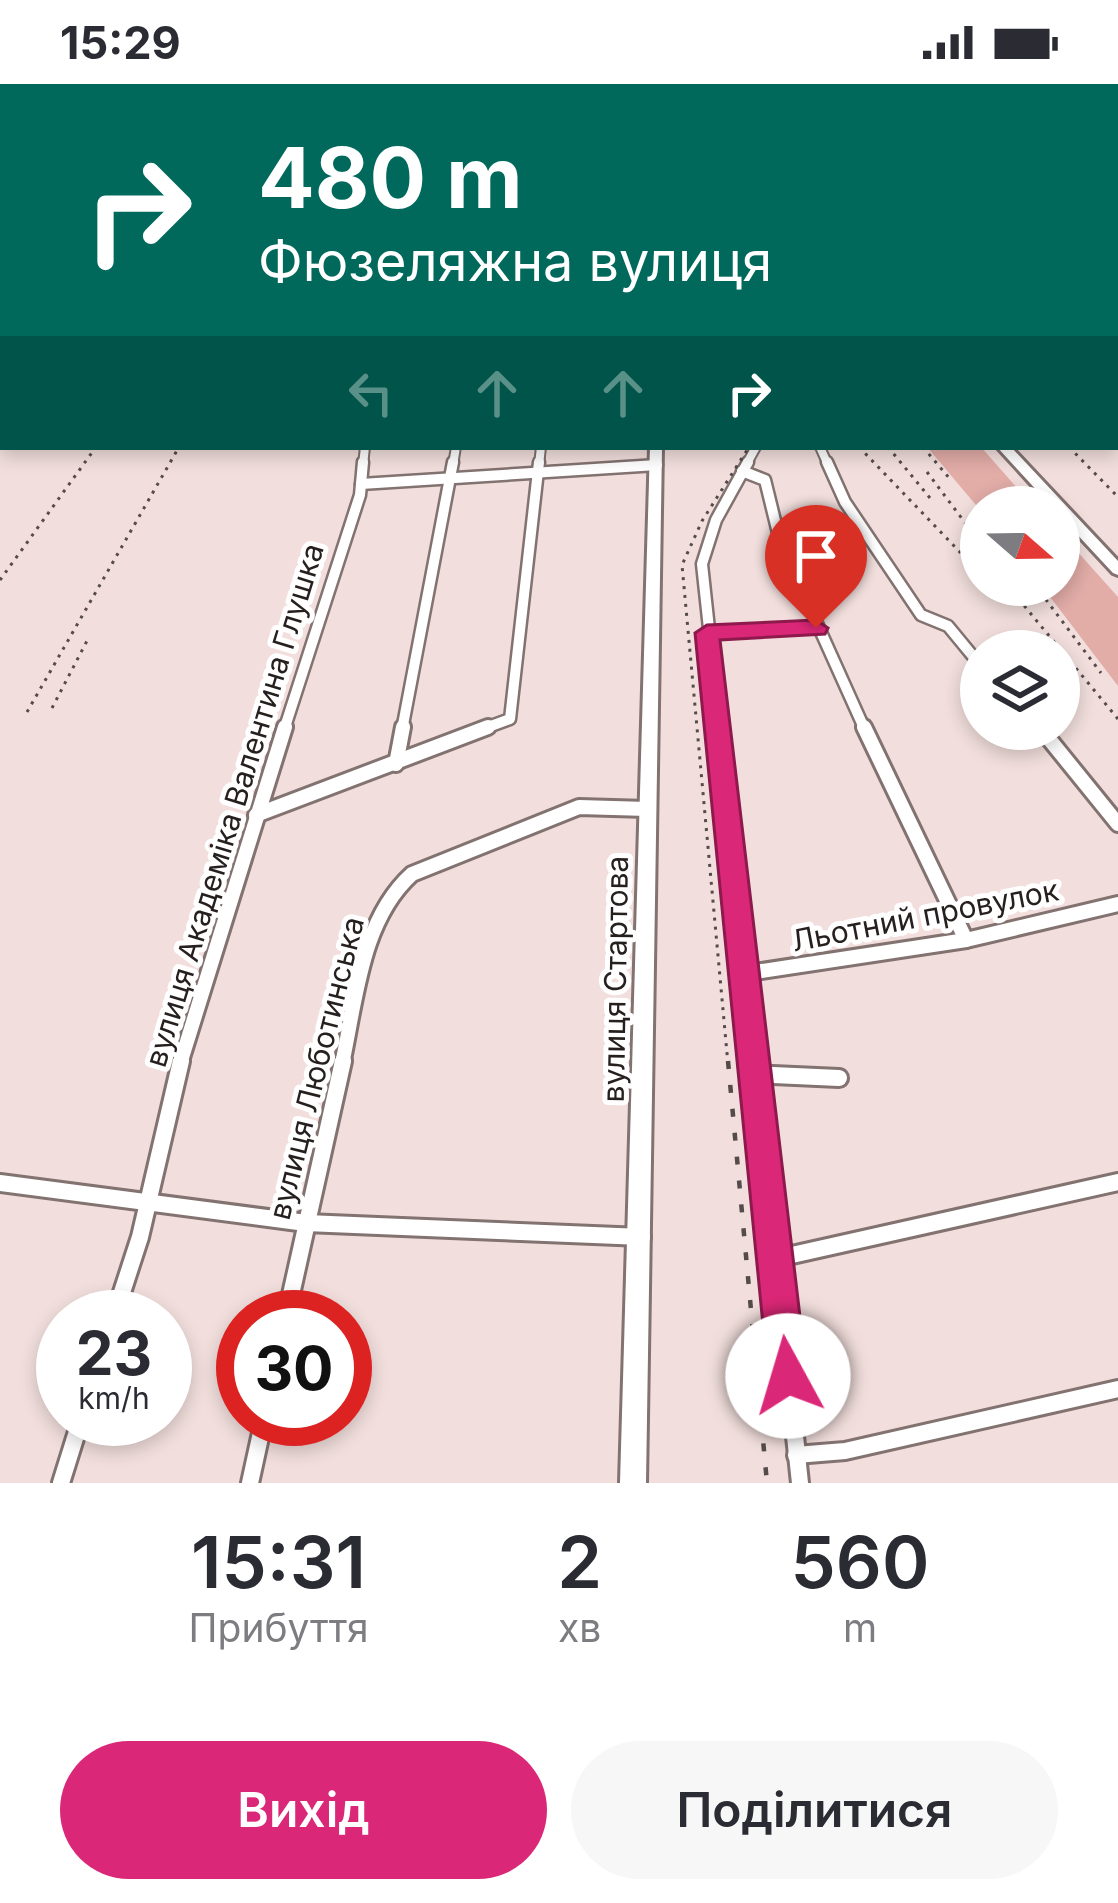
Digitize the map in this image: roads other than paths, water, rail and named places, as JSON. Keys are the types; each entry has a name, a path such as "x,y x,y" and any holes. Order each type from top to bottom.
{"main road":[{"name":"вулиця Стартова","path":"633,1483 643,1237 656,450"},
{"path":"1007,450 1118,570"}],"street":[{"name":"вулиця Академіка Валентина Глушка","path":"123,1290 140,1237 192,1012 361,484 364,450"},
{"path":"396,764 456,450"},
{"path":"256,815 510,719 541,450"},
{"path":"754,450 716,520 702,564 742,974 800,1483"},
{"path":"821,450 844,502 921,615 948,626 960,641"},
{"path":"361,484 538,472 657,470"},
{"path":"742,472 765,480 780,541 816,628 966,940"},
{"path":"707,633 816,628"},
{"path":"1058,750 1118,824"},
{"name":"вулиця Люботинська","path":"292,1290 371,934 393,891 412,874 559,813 587,805 647,809"},
{"name":"Льотний провулок","path":"742,974 966,940 1118,904"},
{"path":"753,1075 839,1078"},
{"path":"774,1259 1118,1181"},
{"path":"0,1183 306,1223 643,1237"},
{"path":"796,1455 845,1451 1118,1389"},
{"path":"61,1483 73,1446"},
{"path":"250,1483 258,1446"}],"railway":[{"path":"0,580 94,450"},
{"path":"27,712 177,450"},
{"path":"728,1064 682,565 702,521 747,450"},
{"path":"862,450 960,552"},
{"path":"890,450 930,498"},
{"path":"926,450 950,479"},
{"path":"1072,450 1118,497"},
{"path":"927,472 960,516"},
{"path":"1024,606 1118,719"},
{"path":"1051,606 1101,673"},
{"path":"52,708 89,637"},
{"path":"728,1061 767,1483"}]}
